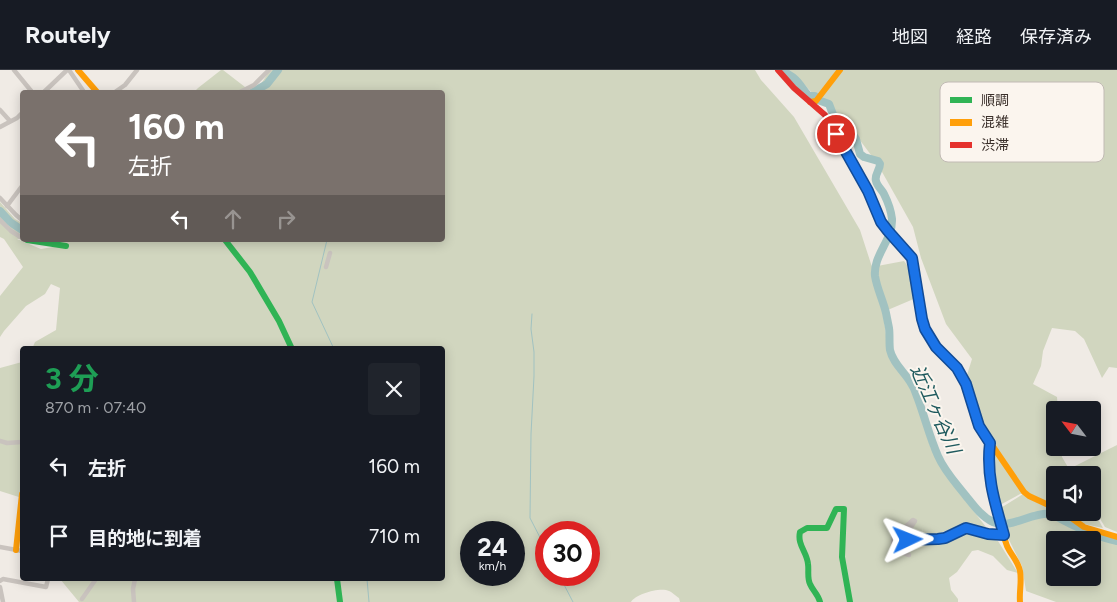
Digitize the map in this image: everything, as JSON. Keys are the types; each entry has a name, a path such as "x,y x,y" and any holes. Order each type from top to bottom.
{"street":[{"path":"14,70 30,90"},
{"path":"46,90 68,70 83,90"},
{"path":"78,70 95,90"},
{"path":"118,90 125,85 137,70"},
{"path":"244,90 254,85 270,70"},
{"path":"778,70 794,88 825,115 868,191 881,222 912,258 922,319 928,334 936,347 957,368 966,384 977,420 990,443 1024,492 1046,504"},
{"path":"810,102 816,101 840,70"},
{"path":"0,110 10,122"},
{"path":"0,127 20,115"},
{"path":"7,206 20,189"},
{"path":"0,198 20,218"},
{"path":"0,220 20,237"},
{"path":"35,242 46,245 66,246"},
{"path":"227,242 250,272 280,321 291,346"},
{"path":"326,267 330,253"},
{"path":"0,441 7,443 20,442"},
{"path":"990,443 989,479 1008,548 1019,567 1020,602"},
{"path":"820,602 816,591 809,585 807,558 798,537 802,530 806,528 827,528 836,509 839,508 844,509 842,562 850,602"},
{"path":"909,556 894,548 892,538 913,520 915,521 907,533 906,538 908,540 945,538 966,528 988,534 1004,535"},
{"path":"1076,521 1091,530 1117,537"},
{"path":"0,547 19,550 20,531"},
{"path":"0,581 3,579 46,588 48,581"},
{"path":"82,599 95,581"},
{"path":"134,581 132,589 134,602"},
{"path":"337,581 340,602"},
{"path":"0,587 3,602"}],"green space":[{"path":"223,70 245,87 257,90 196,90"},
{"path":"270,70 755,70 761,80 794,117 860,230 872,267 904,261 907,265 916,298 883,312 889,358 908,382 914,394 931,449 965,500 986,527 962,525 923,539 923,528 922,543 952,539 968,531 998,541 1018,573 1007,570 993,556 978,550 972,551 957,572 949,578 951,590 958,599 958,602 680,602 679,598 671,592 660,590 638,596 631,602 79,602 62,581 445,581 445,346 33,346 35,342 56,330 60,288 51,284 45,294 26,306 0,337 0,296 23,267 4,239 0,237 0,202 20,222 20,239 17,239 20,242 41,249 65,245 46,242 445,242 445,90 257,90"},
{"path":"785,70 1117,70 1117,368 1109,367 1102,378 1084,339 1075,331 1052,328 1043,351 1041,366 1033,384 1057,397 1057,401 1046,401 1046,456 1062,456 1067,466 1046,466 1046,501 1024,492 1000,505 989,444 962,391 972,359 946,324 921,258 913,227 877,163 846,118 837,114 821,95 818,98 799,79"},
{"path":"20,363 20,497 0,491 0,368"},
{"path":"1117,445 1117,532 1105,527 1101,520 1101,466 1075,466 1095,456 1101,456 1101,453"},
{"path":"1023,494 1046,506 1046,521 1073,521 1093,531 1046,531 1046,586 1101,586 1101,535 1117,543 1117,602 1056,602 1026,591 1022,566 1005,532 999,509"},
{"path":"1080,521 1099,521 1103,528 1084,524"}],"waterway":[{"path":"256,90 267,84 278,70"},
{"name":"近江ヶ谷川","path":"782,70 794,78 809,96 815,96 818,100 829,104 834,117 847,126 856,139 860,154 878,161 880,164 876,181 887,200 892,219 889,234 877,261 875,276 886,313 890,350 894,360 914,388 935,449 947,472 978,511 993,522 1007,524 1037,515 1052,514 1083,530 1117,541"},
{"path":"0,211 10,222 20,229"},
{"path":"327,242 312,302 333,346"},
{"path":"532,314 534,376 530,518 535,528"},
{"path":"367,581 369,602"},
{"path":"565,586 573,602"}],"traffic: fast":[{"path":"40,242 66,246"},
{"path":"227,242 250,272 279,321 291,346"},
{"path":"820,602 809,582 807,560 799,537 800,532 807,528 827,528 836,509 844,509 842,557 850,602"},
{"path":"337,581 340,602"}],"traffic: slow":[{"path":"78,70 95,90"},
{"path":"810,102 816,101 840,70"},
{"path":"919,301 925,329 936,347 957,369 966,384 979,426 1024,492 1046,504"},
{"path":"990,443 989,456 993,495 1007,546 1020,571 1020,602"},
{"path":"16,550 20,513"},
{"path":"1076,521 1084,527 1117,537"}],"traffic: jam":[{"path":"778,70 794,88 825,115 868,191 881,222 912,258 919,301"}],"route":[{"path":"836,134 868,191 881,222 912,258 925,329 936,347 957,368 966,384 979,426 990,443 989,479 1004,535 988,534 966,528 945,538 908,540"}]}
